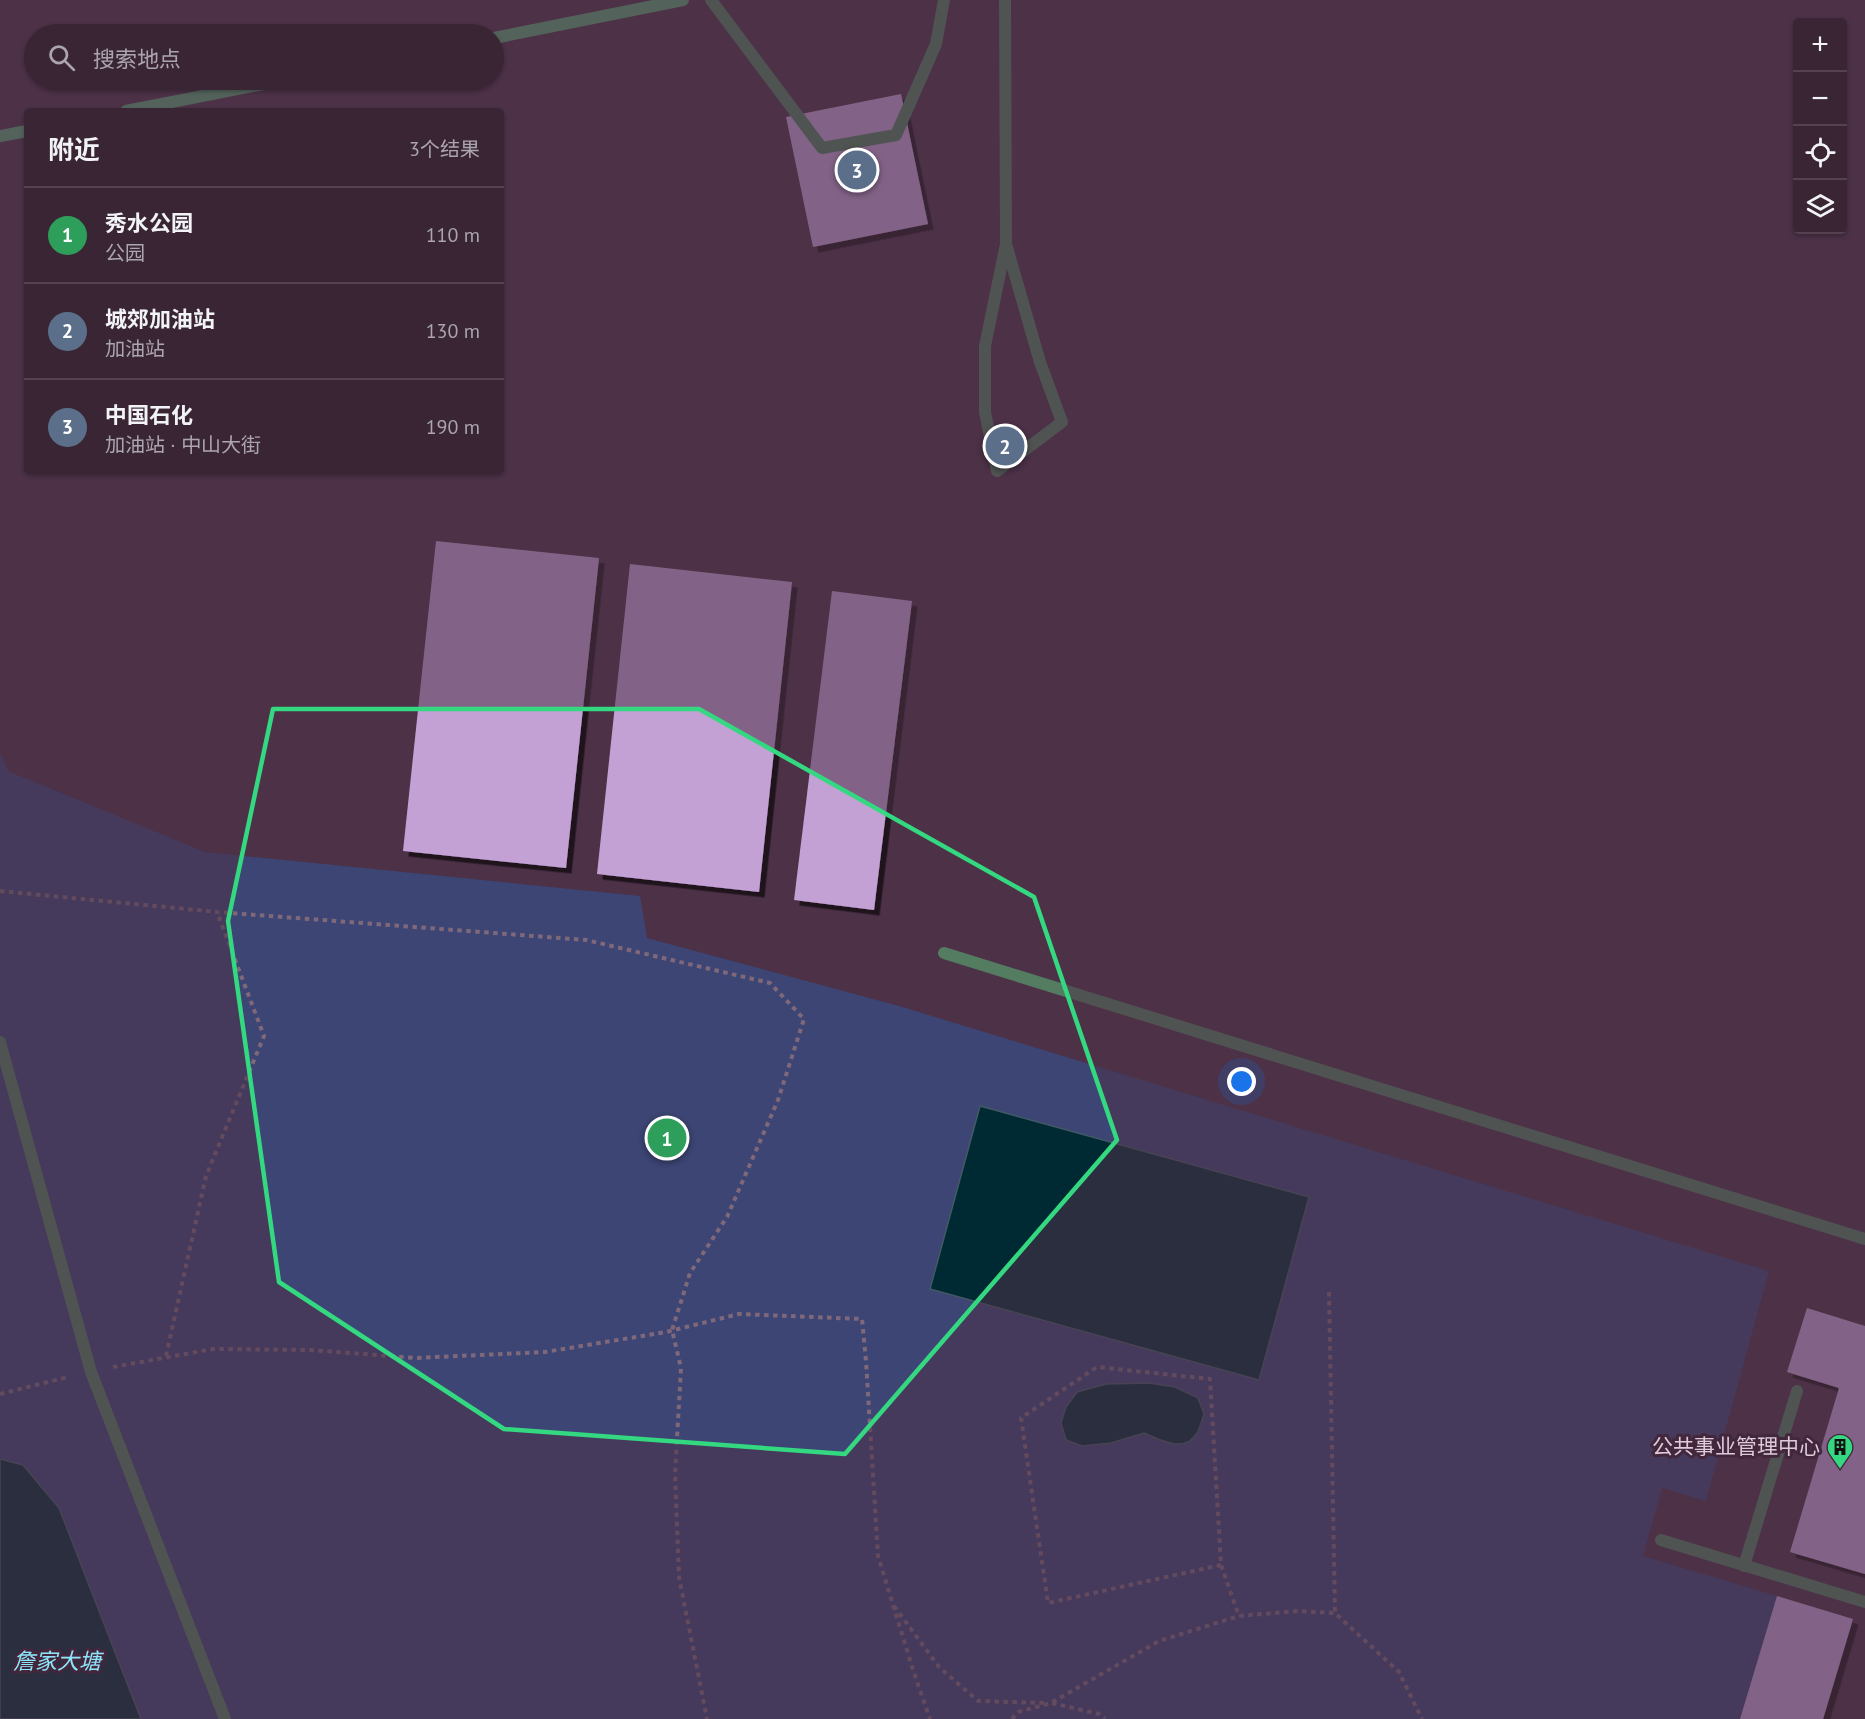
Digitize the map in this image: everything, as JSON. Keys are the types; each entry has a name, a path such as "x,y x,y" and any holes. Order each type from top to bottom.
{"main road":[{"path":"504,36 683,0"},
{"path":"141,108 233,90"},
{"path":"0,136 24,132"}],"street":[{"path":"711,0 822,148 896,135 936,44 944,0"},
{"path":"1005,0 1006,244 986,346 985,412 997,471 1062,422 1040,362 1006,244"},
{"path":"944,953 1865,1239"},
{"path":"0,1042 91,1372 225,1719"},
{"path":"1744,1566 1797,1391"},
{"path":"1661,1540 1865,1602"}],"path":[{"path":"0,891 217,912 586,940 770,983 804,1019 778,1100 727,1217 690,1273 672,1330 681,1368 675,1474 679,1577 707,1719"},
{"path":"166,1356 206,1176 264,1036 217,912"},
{"path":"1329,1292 1335,1613"},
{"path":"0,1394 166,1356 213,1349 311,1350 415,1358 544,1352 672,1330 739,1314 862,1320 878,1556 930,1719"},
{"path":"1221,1565 1048,1603 1021,1418 1097,1367 1210,1379 1221,1565 1239,1616"},
{"path":"892,1603 939,1667 978,1701 1051,1703 1099,1714 1106,1719"},
{"path":"1011,1719 1018,1712 1051,1703 1159,1641 1239,1616 1298,1611 1335,1613 1399,1672 1422,1719"}],"highlighted area":[{"path":"273,709 699,709 1034,897 1117,1140 845,1454 504,1429 279,1282 228,921"}],"shaded area":[{"path":"0,752 8,771 205,852 640,896 647,938 899,1006 1769,1271 1706,1501 1662,1488 1643,1556 1777,1596 1740,1719 0,1719"}],"water":[{"path":"980,1106 1309,1197 1259,1380 930,1289"},
{"path":"1149,1383 1175,1387 1198,1398 1204,1414 1198,1431 1192,1439 1186,1443 1172,1444 1144,1433 1111,1443 1082,1446 1066,1440 1061,1423 1066,1407 1077,1392 1106,1384"},
{"name":"詹家大塘","path":"0,1459 23,1465 59,1508 141,1719 0,1719"}],"building":[{"path":"901,94 928,224 813,247 786,117"},
{"path":"436,541 599,558 566,868 403,851"},
{"path":"630,564 792,582 759,892 597,874"},
{"path":"832,591 912,601 874,910 794,900"},
{"name":"公共事业管理中心","path":"1807,1308 1865,1326 1865,1574 1790,1552 1839,1388 1787,1372"},
{"path":"1777,1596 1853,1619 1823,1719 1740,1719"}],"place":[{"name":"中国石化","path":"857,170"},
{"name":"城郊加油站","path":"1005,446"},
{"name":"秀水公园","path":"667,1138"},
{"name":"公共事业管理中心","path":"1840,1470"}]}
